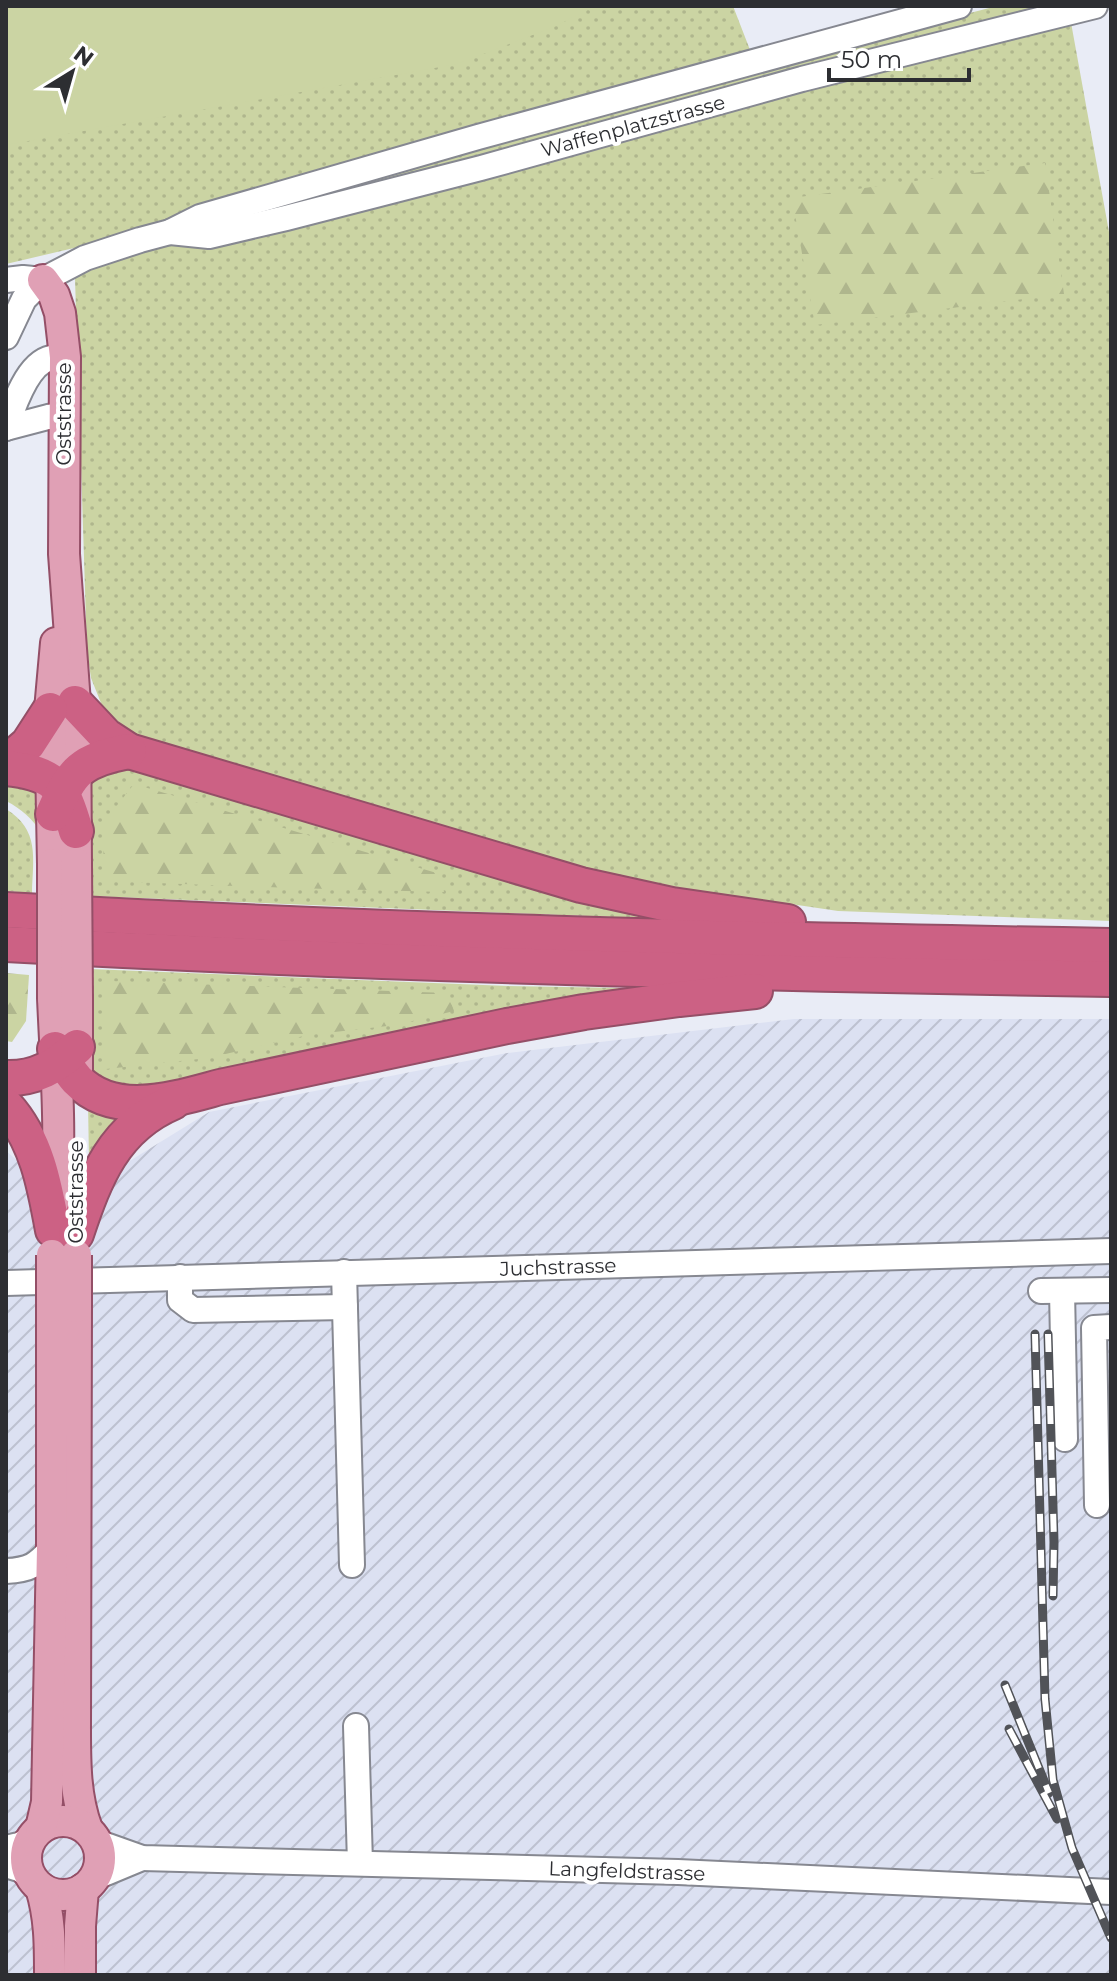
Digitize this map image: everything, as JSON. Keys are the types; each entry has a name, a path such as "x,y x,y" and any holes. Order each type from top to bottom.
{"highway":[{"path":"6,765 63,706 129,751 532,871 672,905 947,943"},
{"path":"64,817 86,764 102,756 129,751"},
{"path":"6,765 34,773 64,817"},
{"path":"6,910 411,930 1111,946"},
{"path":"6,944 455,965 1111,979"},
{"path":"6,1078 34,1075 66,1060 98,1093 122,1102 151,1102 584,1012 906,976"},
{"path":"64,1244 114,1148 132,1128 152,1113 185,1097"},
{"path":"6,1106 23,1129 40,1169 64,1244"}],"main road":[{"name":"Oststrasse","path":"43,280 54,295 60,313 65,357 63,706 66,1060 57,1185 64,1244 76,1780 81,1815 92,1836"},
{"name":"Oststrasse","path":"26,1838 47,1802 52,1548 64,1307"},
{"path":"50,1975 50,1926 47,1909 26,1876 26,1838 56,1821 64,1821 72,1822 92,1836 100,1861 88,1884 80,1926 80,1975"},
{"path":"26,1876 51,1893 62,1895 73,1894 88,1884"}],"street":[{"name":"Waffenplatzstrasse","path":"6,280 43,280 85,258 170,232 200,217 478,137 959,6"},
{"name":"Waffenplatzstrasse","path":"170,232 209,236 286,218 481,168 802,79 1090,7"},
{"path":"6,337 24,299 43,280"},
{"path":"6,428 16,397 36,367 49,358 65,357"},
{"path":"6,428 64,415"},
{"name":"Juchstrasse","path":"6,1283 1111,1251"},
{"path":"344,1272 352,1565"},
{"path":"180,1277 180,1300 193,1310 345,1307"},
{"path":"1065,1439 1052,1291 1111,1290"},
{"path":"1097,1505 1094,1328 1111,1327"},
{"path":"6,1571 19,1571 37,1565 52,1548"},
{"path":"356,1726 360,1863"},
{"name":"Langfeldstrasse","path":"92,1836 142,1858 678,1872 1111,1892"},
{"name":"Langfeldstrasse","path":"88,1884 142,1858"}],"shaded area":[{"path":"794,1019 1111,1019 1111,1975 6,1975 6,1151 25,1167 128,1162 209,1112 507,1053"}],"green space":[{"path":"6,6 733,6 757,68 997,6 1068,6 1111,243 1111,921 838,911 579,873 130,732 103,708 91,678 87,651 74,248 6,264"},
{"path":"6,6 595,6 556,26 457,64 6,145"},
{"path":"1045,163 1064,294 815,325 792,198"},
{"path":"130,764 667,916 639,918 90,896 91,770"},
{"path":"6,777 40,785 42,833 17,807 6,801"},
{"path":"134,784 440,874 444,892 103,881 104,822"},
{"path":"6,809 25,826 29,836 33,857 32,893 6,891"},
{"path":"90,969 508,986 676,989 145,1092 90,1076"},
{"path":"6,973 29,975 26,1021 12,1042 6,1041"},
{"path":"106,981 448,993 454,1011 396,1025 308,1035 208,1058 106,1069"},
{"path":"88,1102 125,1110 89,1162"}],"railway":[{"path":"1035,1334 1045,1699 1053,1780 1072,1848 1111,1938"},
{"path":"1048,1334 1053,1596"},
{"path":"1005,1685 1049,1793"},
{"path":"1009,1729 1057,1819"}]}
